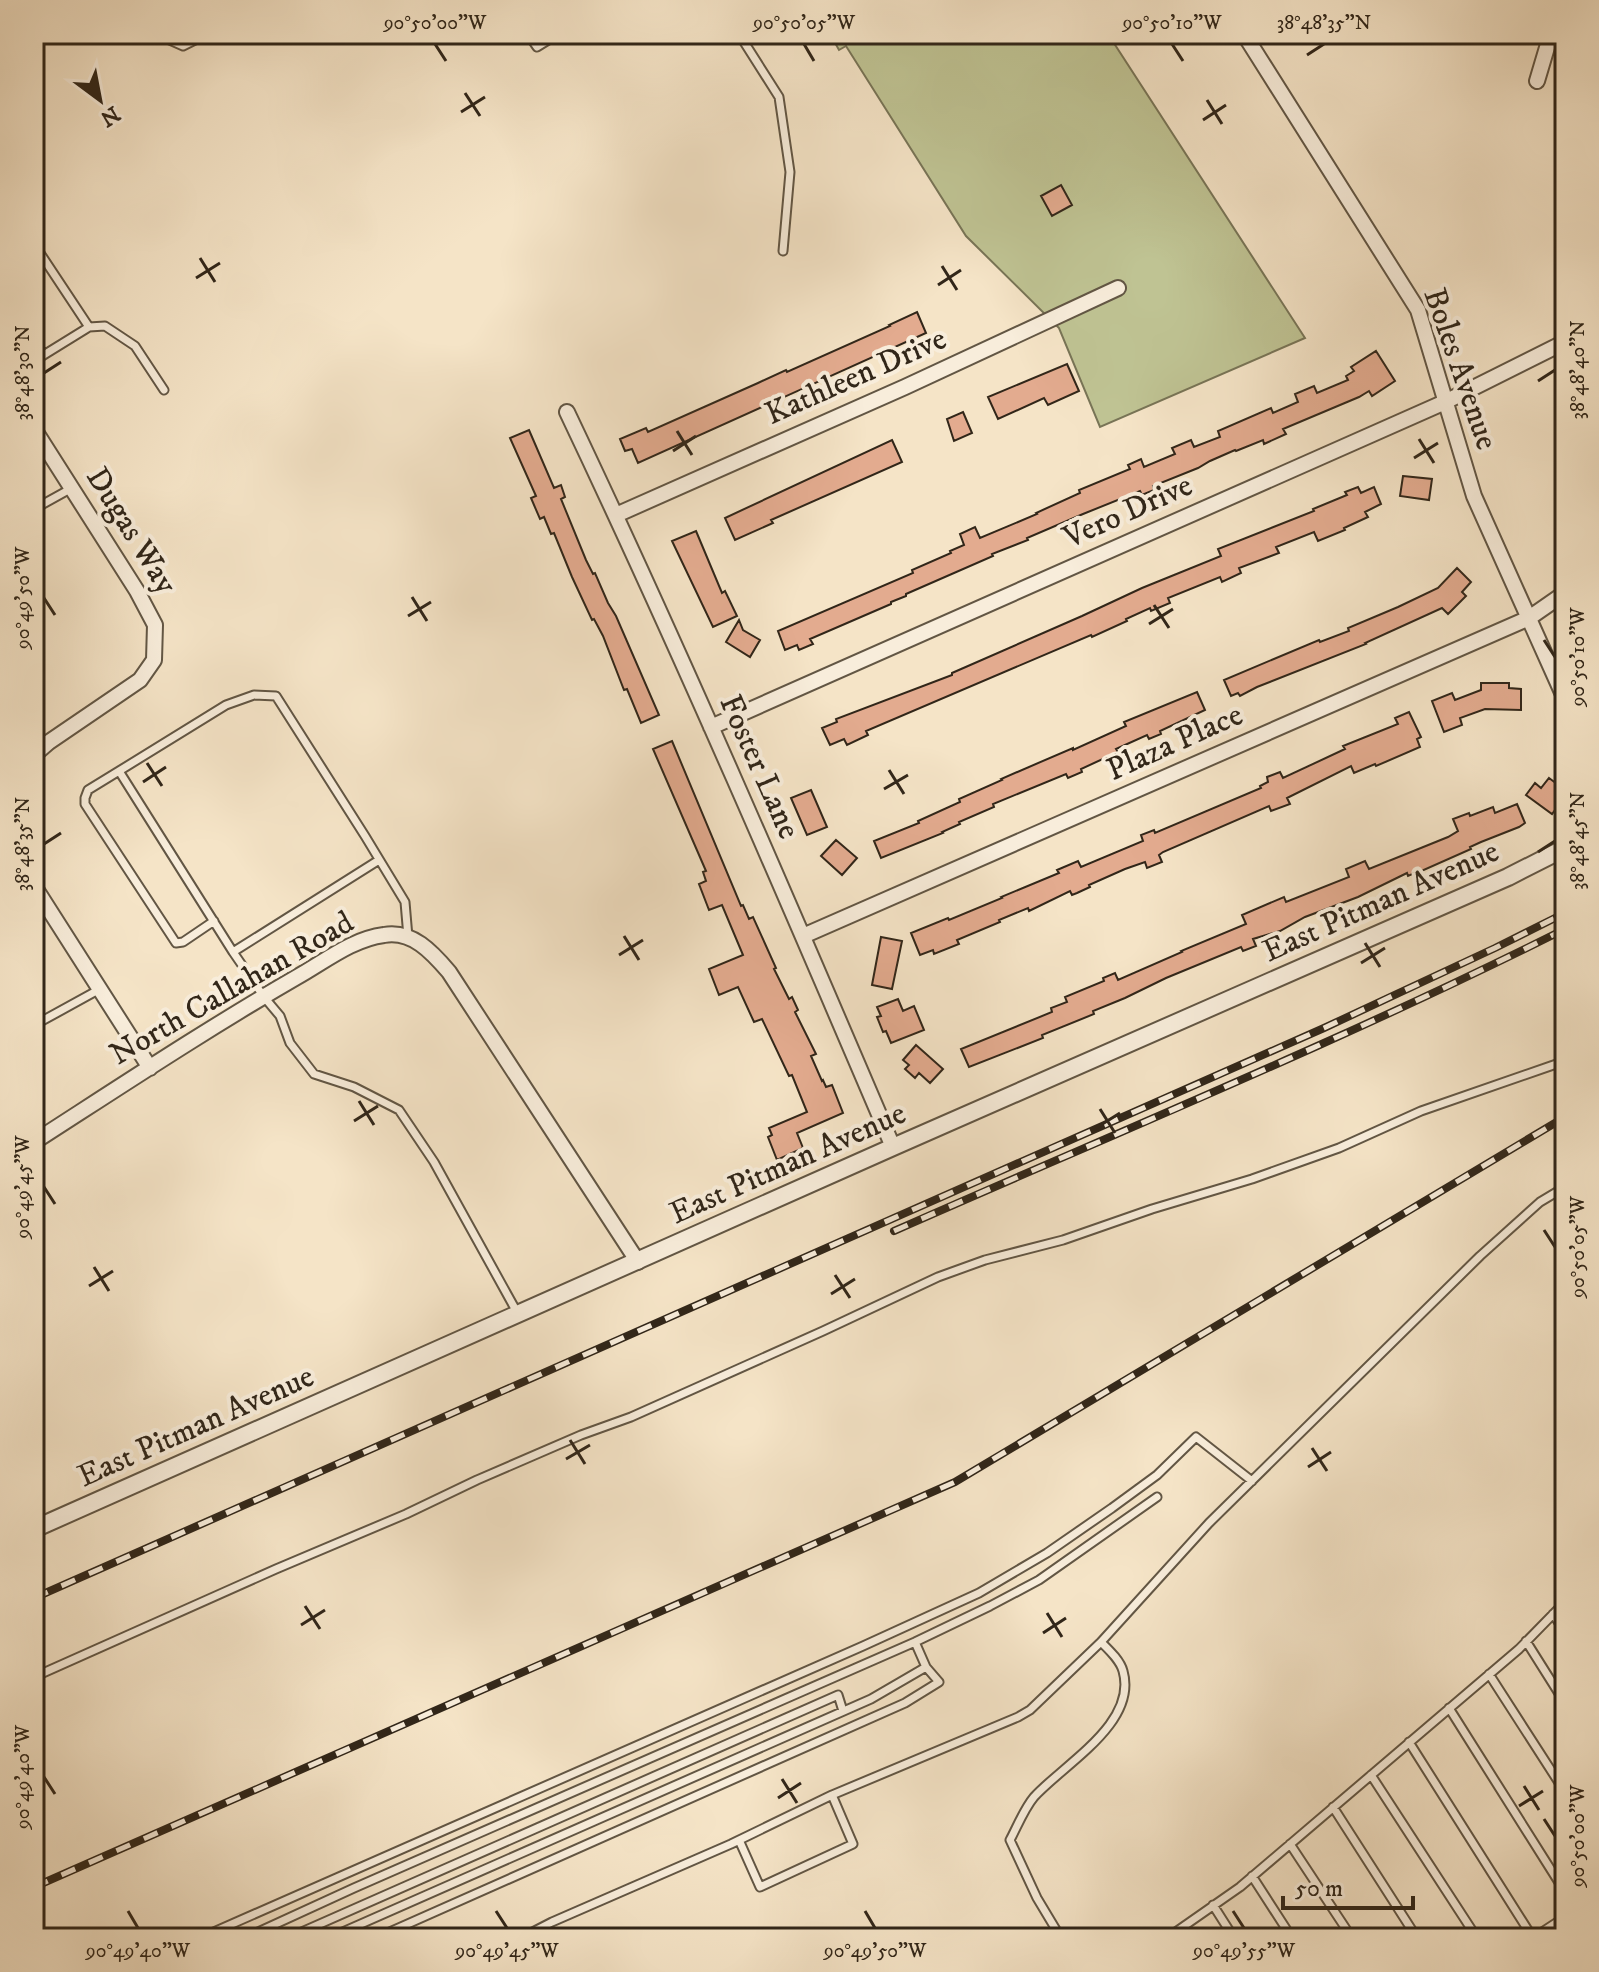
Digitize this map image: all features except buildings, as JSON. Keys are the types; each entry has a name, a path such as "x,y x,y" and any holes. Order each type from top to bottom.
{"street":[{"name":"Boles Avenue","path":"1244,34 1418,310 1474,496 1565,699"},
{"path":"1537,81 1551,34"},
{"name":"Kathleen Drive","path":"616,515 905,387 1118,288"},
{"name":"Vero Drive","path":"711,727 1445,402 1565,342"},
{"name":"Foster Lane","path":"567,412 711,727 893,1147"},
{"name":"Dugas Way","path":"34,429 137,591 155,625 154,660 140,680 34,755"},
{"name":"Plaza Place","path":"803,936 1529,618 1565,593"},
{"name":"East Pitman Avenue","path":"34,1529 1508,877 1565,848"},
{"path":"34,886 150,1068"},
{"name":"North Callahan Road","path":"34,1142 264,997 360,941 386,934 408,937 435,955 449,972 638,1262"}],"lane":[{"path":"163,34 165,38 183,46 207,34"},
{"path":"528,34 537,47 558,34"},
{"path":"739,34 779,97 790,172 783,251"},
{"path":"34,244 89,327"},
{"path":"34,361 89,327 105,326 135,346 164,390"},
{"path":"34,340 44,355"},
{"path":"34,509 72,488"},
{"path":"214,921 183,942 176,943 85,804 86,794 226,705 254,695 276,696 405,902 408,937"},
{"path":"119,771 233,952 280,1016 290,1043 314,1074 354,1087 399,1110 434,1162 518,1315"},
{"path":"233,952 379,860"},
{"path":"34,1013 40,1022 100,989"},
{"path":"34,1677 477,1480 631,1417 938,1277 1252,1179 1339,1148 1421,1111 1565,1061"},
{"path":"521,1938 832,1795 1030,1710 1101,1642 1209,1523 1480,1256 1540,1202 1565,1187"},
{"path":"200,1938 979,1593 1047,1553 1112,1508 1157,1475 1196,1437 1252,1481"},
{"path":"245,1938 990,1606 1039,1580 1157,1497"},
{"path":"1167,1938 1290,1844 1489,1674 1565,1602"},
{"path":"1553,1614 1565,1632"},
{"path":"1526,1641 1565,1703"},
{"path":"376,1938 905,1703 939,1682 926,1667 915,1642"},
{"path":"1061,1938 1037,1898 1010,1840 1033,1799 1113,1723 1123,1704 1123,1670 1101,1642"},
{"path":"329,1938 871,1699 926,1667"},
{"path":"1489,1674 1565,1792"},
{"path":"288,1938 838,1695 843,1711"},
{"path":"1449,1708 1565,1892"},
{"path":"1409,1742 1533,1938 1565,1917"},
{"path":"1371,1775 1477,1938"},
{"path":"739,1840 760,1887 853,1844 832,1795"},
{"path":"1333,1807 1417,1938"},
{"path":"1290,1844 1352,1938"},
{"path":"1252,1876 1292,1938"},
{"path":"1213,1905 1234,1938"}],"green space":[{"path":"830,34 1108,34 1305,338 1100,427 1059,328 966,236 846,46 839,50"}],"railway":[{"path":"34,1598 1324,1028 1565,913"},
{"path":"894,1231 1316,1047 1565,929"},
{"path":"34,1887 955,1482 1565,1117"}]}
